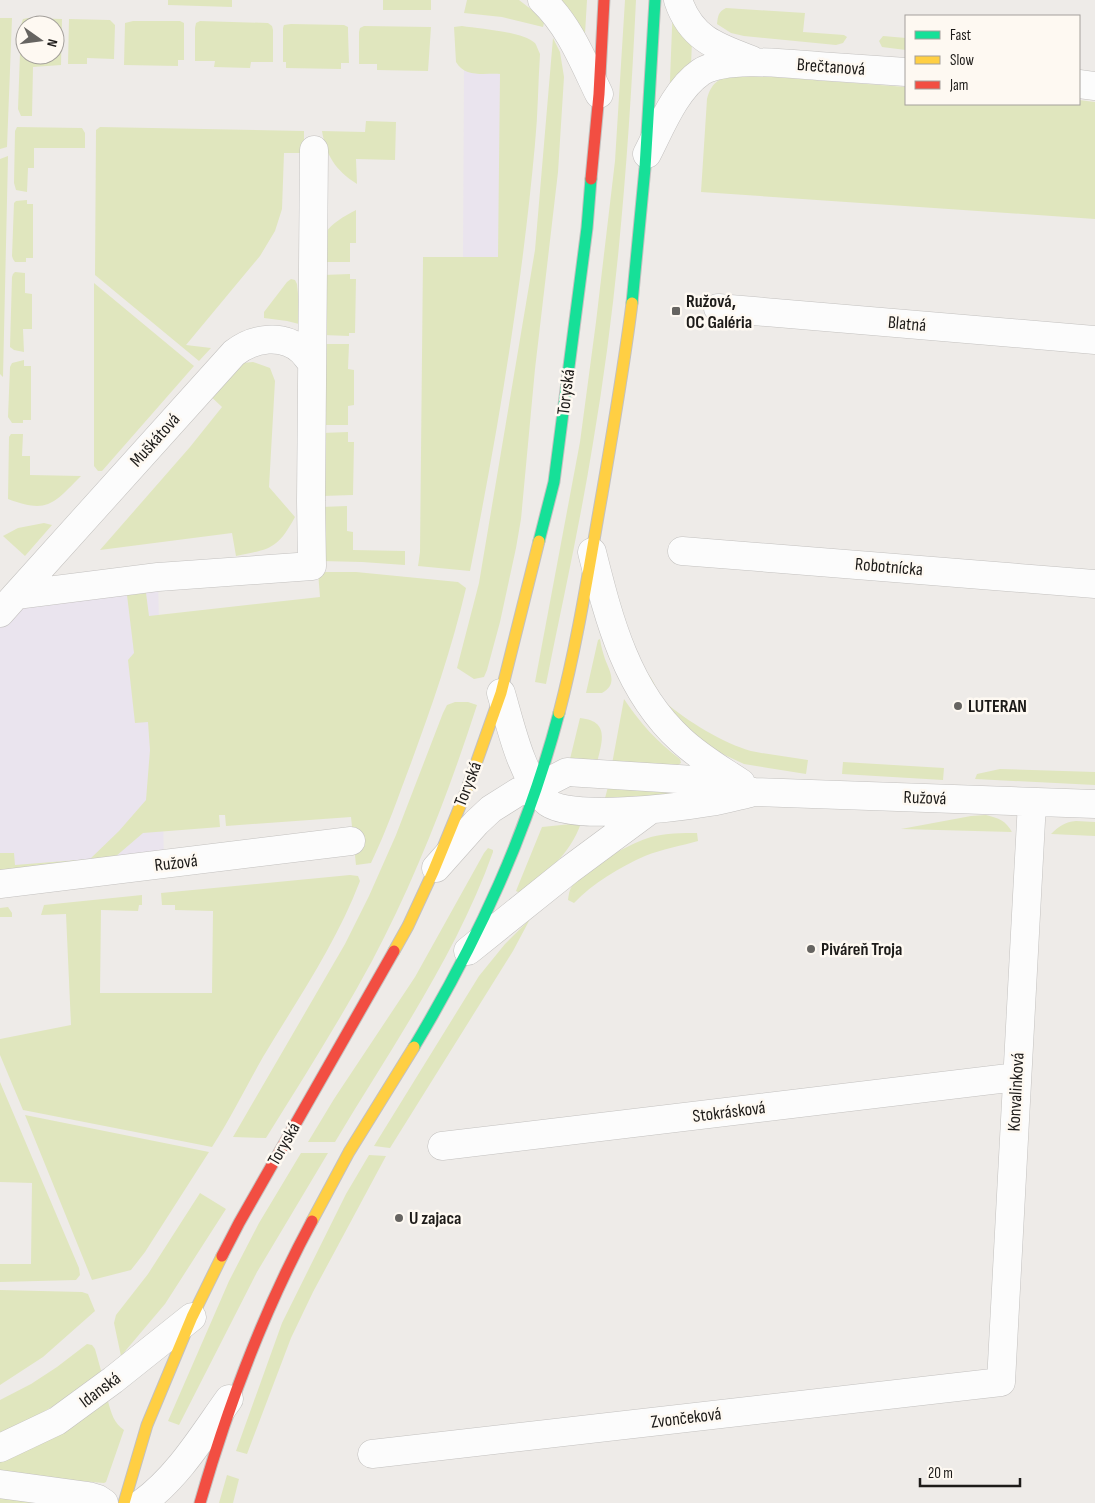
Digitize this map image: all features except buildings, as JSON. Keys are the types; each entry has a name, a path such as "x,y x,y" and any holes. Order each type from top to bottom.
{"street":[{"path":"542,0 552,10 576,46 599,94"},
{"name":"Toryská","path":"124,1503 147,1425 192,1317 239,1223 408,926 434,872 467,789 501,693 554,482 587,228 599,94 604,0"},
{"path":"200,1503 223,1424 236,1389 268,1310 294,1254 331,1184 405,1063 468,950 503,876 536,788 562,702 580,621 628,337 647,154 655,0"},
{"path":"678,0 686,18 704,40 756,62"},
{"path":"647,154 677,97 688,84 706,70 720,66 756,62"},
{"name":"Brečtanová","path":"756,62 905,72"},
{"path":"1080,84 1095,86"},
{"path":"312,364 314,150"},
{"name":"Blatná","path":"718,308 1095,340"},
{"name":"Muškátová","path":"270,339 288,342 302,350 312,364 312,566 158,577 8,604 234,353 243,346 255,341 270,339"},
{"name":"Robotnícka","path":"682,551 1095,584"},
{"path":"592,552 607,614 627,665 648,704 681,741 754,792"},
{"name":"Ružová","path":"501,693 519,753 536,788 546,802 554,807 593,812 650,810 710,802 754,792"},
{"name":"Ružová","path":"536,788 559,775 567,772 578,772 710,781 754,792 1095,804"},
{"path":"434,872 476,823 491,809 518,792 536,788"},
{"name":"Konvalinková","path":"1001,1382 1032,802"},
{"name":"Ružová","path":"468,950 569,870 650,810"},
{"name":"Ružová","path":"0,884 351,841"},
{"name":"Stokrásková","path":"442,1146 1017,1078"},
{"name":"Idanská","path":"0,1448 57,1421 114,1380 192,1317"},
{"name":"Zvončeková","path":"372,1454 1001,1382"},
{"path":"142,1503 168,1482 236,1389"},
{"path":"0,1484 88,1496 104,1503"}],"shaded area":[{"path":"464,68 505,69 503,261 463,260"},
{"path":"158,577 164,864 0,884 0,613"}],"green space":[{"path":"168,0 232,0 232,7 168,5"},
{"path":"383,0 431,0 431,10 383,10"},
{"path":"467,0 519,0 544,23 543,27 502,17 464,13"},
{"path":"555,0 587,0 585,34 581,35"},
{"path":"625,0 636,0 626,167 616,278 602,388 588,473 546,684 535,682 580,442 596,322 615,161"},
{"path":"673,3 692,41 691,65 669,105"},
{"path":"726,8 805,13 803,32 844,35 847,37 843,43 836,45 744,36 731,33 717,24 721,11"},
{"path":"0,18 12,18 7,147 0,149"},
{"path":"69,19 110,20 115,25 114,59 87,58 87,64 68,64"},
{"path":"133,21 180,21 184,23 184,60 178,60 178,66 124,65 125,23"},
{"path":"200,21 268,23 272,26 273,30 273,62 251,62 250,68 214,67 215,61 195,61 195,28 196,23"},
{"path":"284,25 344,25 348,27 349,63 341,63 341,69 286,68 286,62 283,62 283,28"},
{"path":"364,26 431,27 428,71 377,70 377,64 359,64 359,32 360,28"},
{"path":"462,26 500,31 529,39 535,43 540,54 537,122 530,198 516,305 490,465 470,571 418,566 420,552 423,257 498,257 500,74 470,73 456,62 454,27"},
{"path":"883,36 905,38 905,50 882,47 879,41"},
{"path":"553,38 560,52 564,77 558,172 535,369 521,519 500,622 487,670 484,677 474,679 457,668 479,583 535,250"},
{"path":"20,65 61,65 33,67 32,116 21,116 18,109"},
{"path":"735,74 905,87 905,105 1080,105 1080,100 1095,102 1095,219 701,192 707,99 713,85 724,77"},
{"path":"366,121 396,122 395,160 356,159 357,184 337,167 329,155 322,131 365,132"},
{"path":"17,127 82,128 85,133 85,148 34,148 34,168 28,168 27,192 16,190 14,183 15,131"},
{"path":"100,127 304,131 304,153 284,153 282,209 275,231 260,256 186,345 211,348 199,361 95,275 96,130"},
{"path":"8,156 3,377 0,374 0,159"},
{"path":"27,200 27,204 33,204 33,258 26,258 26,262 15,262 12,256 14,203"},
{"path":"356,210 356,243 350,243 350,262 322,262 325,234 335,223"},
{"path":"15,272 25,273 25,293 32,294 32,329 23,329 24,352 10,347 12,277"},
{"path":"350,274 350,279 356,279 355,333 349,333 349,336 323,335 323,275"},
{"path":"291,279 295,280 297,284 301,322 299,324 264,318 264,312"},
{"path":"94,283 194,366 102,471 98,471 94,466"},
{"path":"323,344 349,344 348,369 354,370 354,405 348,406 348,425 322,425"},
{"path":"24,360 24,366 31,366 31,420 23,420 23,423 12,423 8,417 10,367 12,363"},
{"path":"253,362 270,368 275,381 269,487 295,517 283,536 272,546 265,549 236,556 232,533 100,550 190,447 222,407 205,391 232,364"},
{"path":"348,432 348,442 354,442 353,495 322,496 322,433"},
{"path":"11,434 23,434 22,456 30,456 30,475 81,476 63,494 49,504 32,506 8,499 9,437"},
{"path":"347,506 347,531 353,532 353,550 405,551 405,565 321,561 321,507"},
{"path":"44,523 52,525 25,556 3,536 18,528"},
{"path":"318,572 356,572 458,582 466,588 448,655 426,720 392,813 371,863 356,865 351,817 226,826 225,815 219,815 220,827 143,833 115,857 0,871 0,853 14,853 15,865 90,859 119,831 146,800 150,750 148,722 135,723 128,660 134,653 127,595 146,593 149,616 320,597"},
{"path":"600,639 610,673 610,686 602,693 586,693 598,640"},
{"path":"644,670 665,702 694,724 741,748 808,760 806,774 744,764 712,749 663,713"},
{"path":"624,699 649,732 680,759 681,763 676,766 612,764"},
{"path":"455,702 468,702 477,705 430,835 388,930 347,1006 266,1138 233,1137 345,944 396,835 443,713 447,705"},
{"path":"580,718 596,723 602,733 597,763 570,759"},
{"path":"843,762 944,768 943,780 842,774"},
{"path":"1000,769 1095,772 1095,785 975,779 977,774"},
{"path":"609,783 708,790 604,802"},
{"path":"986,815 1002,820 1012,832 901,829 971,816"},
{"path":"1076,821 1095,822 1095,836 1051,834 1062,825"},
{"path":"581,823 570,845 556,863 520,893 516,891 542,827"},
{"path":"697,833 698,841 645,856 607,876 574,903 568,900 571,888 581,876 599,862 622,849 657,836"},
{"path":"488,848 493,850 493,852 461,928 442,965 400,1036 335,1142 308,1142 334,1099 415,977"},
{"path":"350,875 358,876 360,881 340,927 212,1147 23,1110 0,1055 0,1039 71,1025 66,914 41,915 44,905 142,895 142,905 139,905 138,911 101,910 100,993 212,993 213,911 175,910 175,905 162,905 161,893"},
{"path":"8,907 12,917 0,917 0,908"},
{"path":"530,919 513,951 390,1148 374,1146 479,976 505,944"},
{"path":"0,1082 79,1268 80,1275 76,1280 0,1282 0,1264 31,1264 32,1183 0,1182"},
{"path":"25,1115 209,1152 145,1252 131,1270 92,1280"},
{"path":"301,1153 328,1153 257,1272 179,1425 168,1421 229,1281 259,1223"},
{"path":"369,1155 386,1156 313,1292 291,1338 247,1454 236,1451 282,1323 346,1194"},
{"path":"200,1193 226,1209 165,1304 121,1356 114,1323 116,1315 148,1274"},
{"path":"0,1290 82,1292 88,1294 95,1311 43,1357 0,1385"},
{"path":"87,1344 92,1345 95,1349 102,1374 52,1407 0,1435 0,1400 31,1384"},
{"path":"108,1401 113,1417 124,1430 106,1482 0,1474 0,1460 71,1426"},
{"path":"227,1475 239,1479 233,1503 219,1503"},
{"path":"0,1495 72,1503 0,1503"}],"traffic: fast":[{"path":"632,303 645,168 655,0"},
{"path":"539,541 554,482 587,228 591,179"},
{"path":"414,1047 480,926 516,844 532,801 559,713"}],"traffic: slow":[{"path":"559,713 572,659 588,576 632,303"},
{"path":"394,951 433,872 467,789 501,693 539,541"},
{"path":"312,1221 349,1152 414,1047"},
{"path":"124,1503 147,1425 192,1317 222,1256"}],"traffic: jam":[{"path":"591,179 599,94 604,0"},
{"path":"222,1256 394,951"},
{"path":"200,1503 248,1359 278,1289 312,1221"}],"place":[{"name":"Ružová, OC Galéria","path":"676,311"},
{"name":"LUTERAN","path":"958,706"},
{"name":"Piváreň Troja","path":"811,949"},
{"name":"U zajaca","path":"399,1218"}]}
